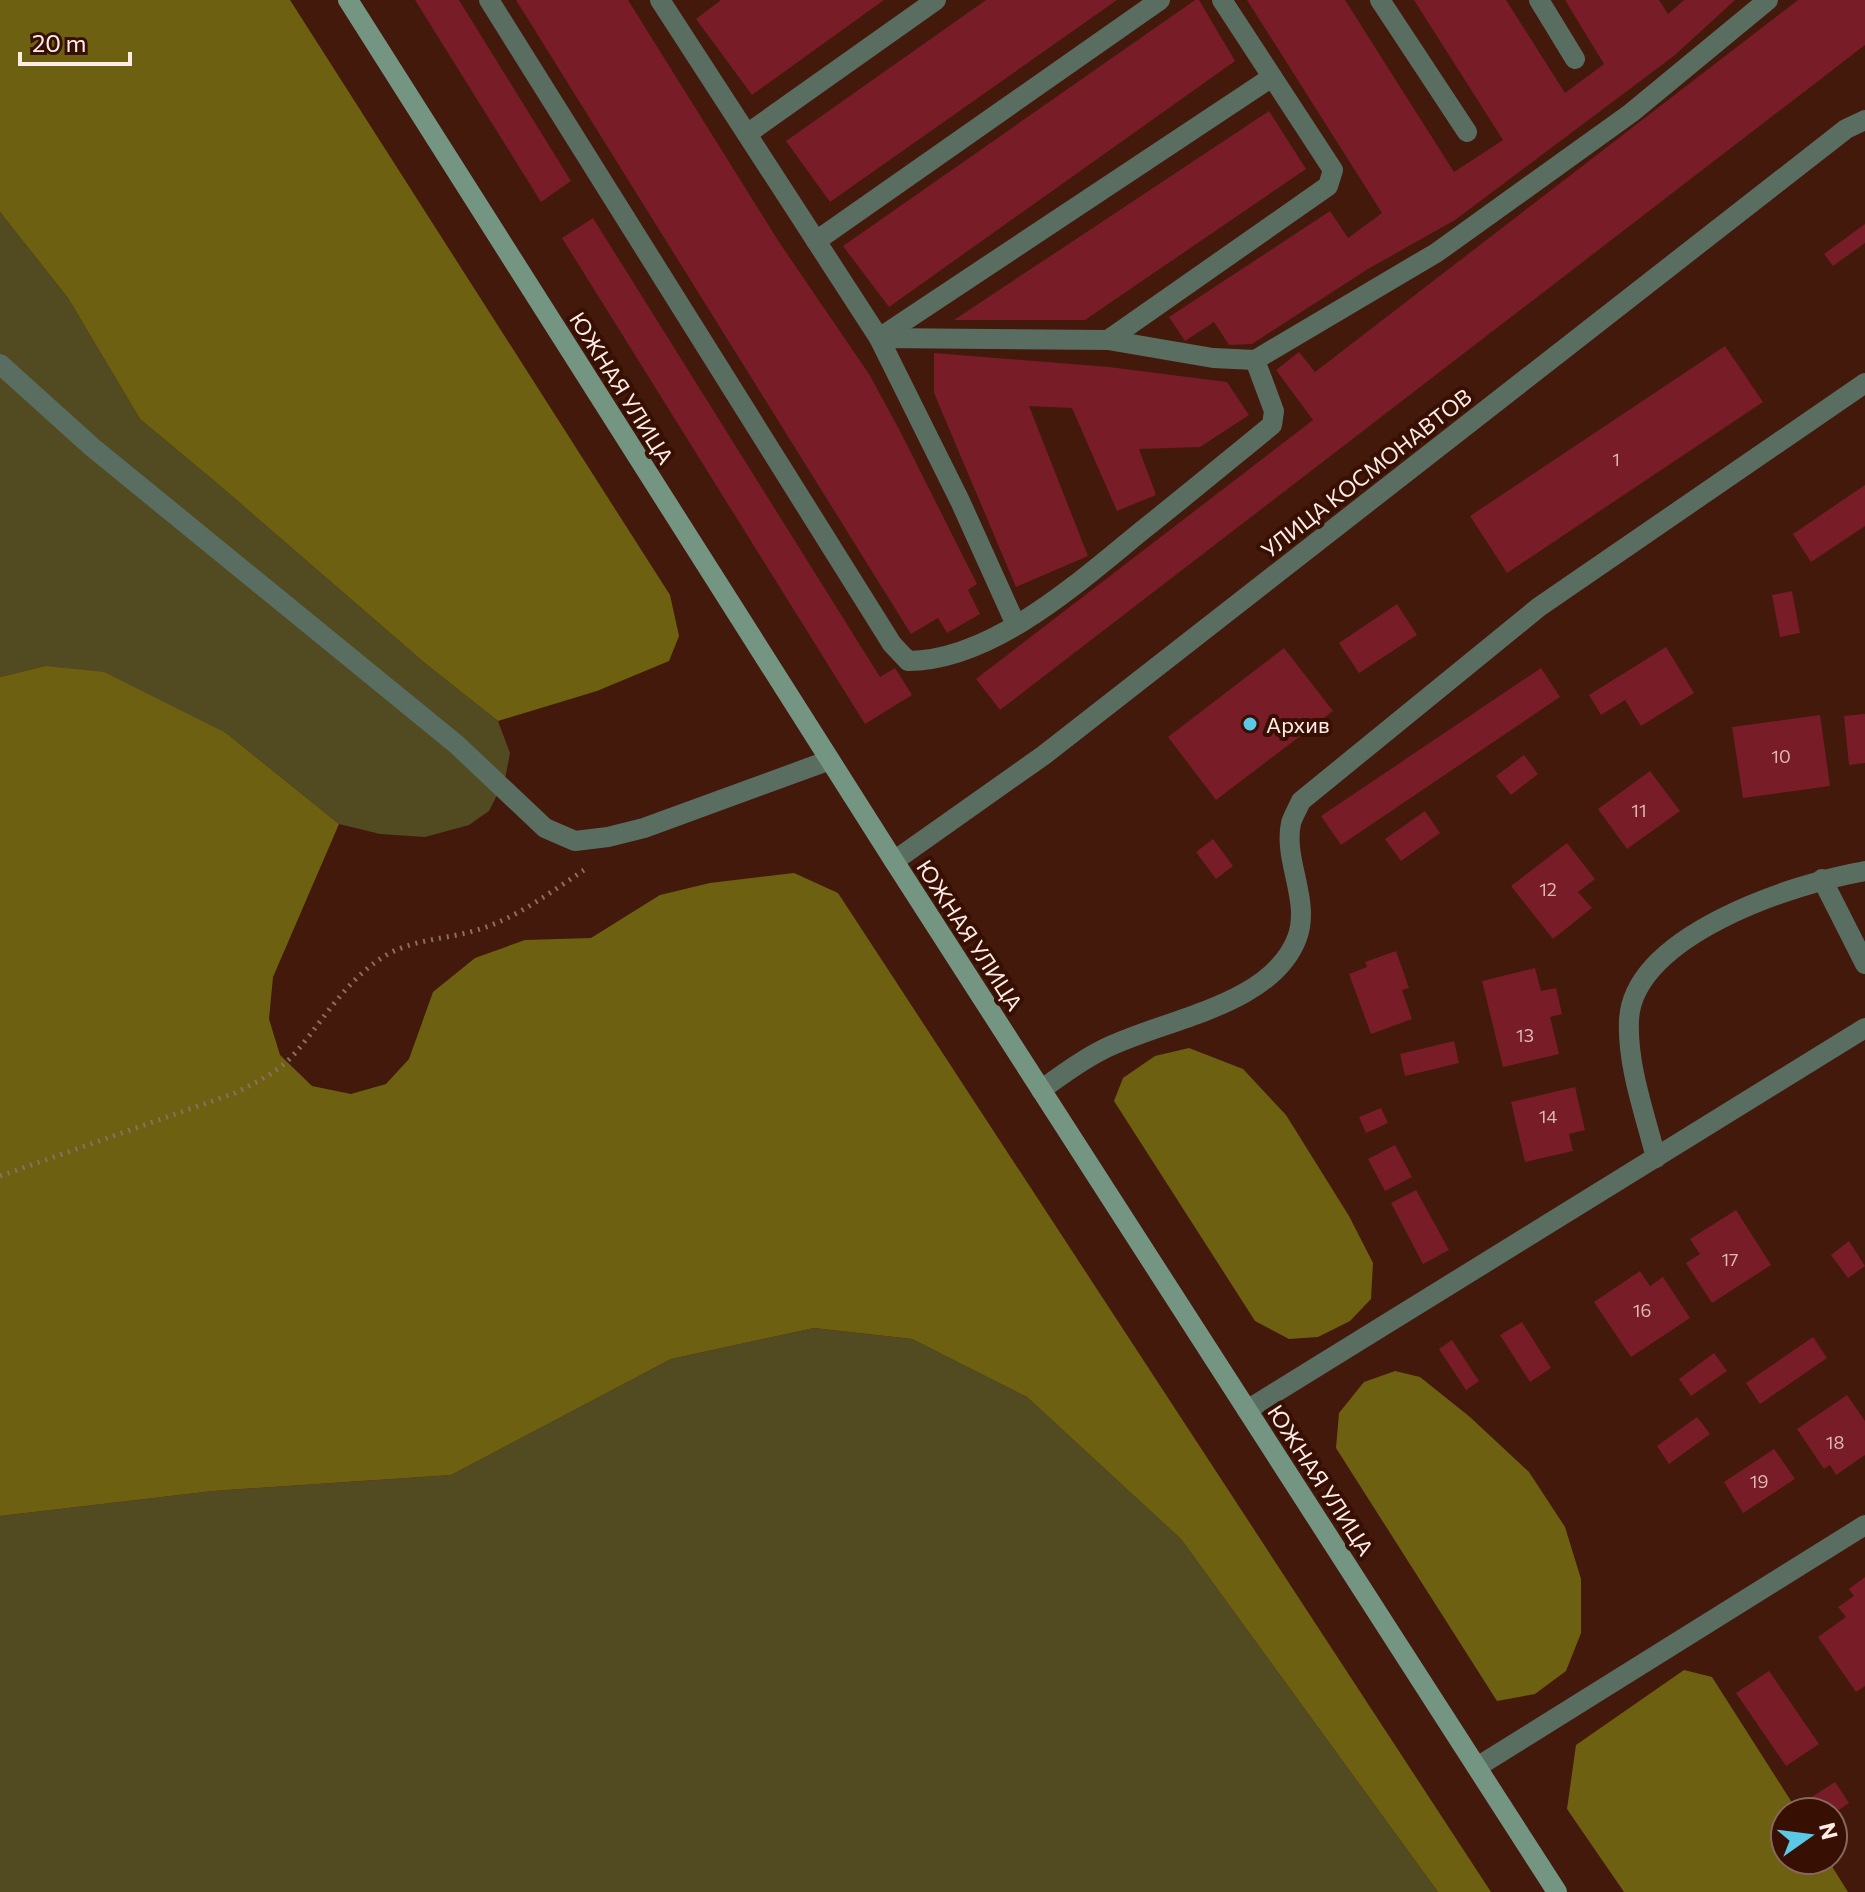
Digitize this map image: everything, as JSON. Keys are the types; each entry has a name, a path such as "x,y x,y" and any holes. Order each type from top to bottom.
{"main road":[{"name":"ЮЖНАЯ УЛИЦА","path":"348,0 894,861 1557,1892"}],"street":[{"path":"489,0 892,644 908,661 930,661 973,646 1016,625 1061,597 1272,425 1274,411 1255,360"},
{"path":"747,134 936,0"},
{"path":"816,241 1160,0"},
{"path":"1108,340 1328,186 1333,170 1222,0"},
{"path":"1380,0 1467,132"},
{"path":"1539,0 1575,59"},
{"path":"879,338 1108,340 1213,358 1255,360 1436,253 1631,113 1768,0"},
{"path":"666,2 879,338 960,501 1016,625"},
{"path":"879,338 1272,77"},
{"name":"УЛИЦА КОСМОНАВТОВ","path":"894,861 1044,755 1846,129 1865,120"},
{"path":"0,364 92,447 456,744 545,828 575,841 608,837 644,828 830,760"},
{"path":"1041,1090 1103,1049 1223,1002 1254,988 1273,975 1289,956 1299,934 1301,906 1292,853 1291,825 1301,801 1539,607 1865,383"},
{"path":"1656,1158 1631,1061 1629,1018 1635,991 1651,966 1680,942 1725,917 1822,879 1865,871"},
{"path":"1822,879 1865,964"},
{"path":"1247,1410 1865,1028"},
{"path":"1477,1767 1865,1525"}],"path":[{"path":"0,1176 235,1093 270,1076 295,1054 356,978 389,953 433,939 477,930 534,902 594,862"}],"shaded area":[{"path":"0,0 290,0 670,595 679,636 669,661 597,691 498,721 426,664 140,419 68,298 0,212"},
{"path":"0,212 68,298 140,419 426,664 498,721 510,753 505,779 489,811 469,825 425,837 380,834 339,824 226,733 45,666 0,677"},
{"path":"45,666 104,672 226,733 339,824 273,977 269,1019 280,1055 312,1086 351,1094 386,1084 409,1059 433,992 475,958 525,940 591,938 660,895 710,883 794,873 838,893 1491,1892 1438,1892 1181,1539 1027,1397 912,1339 814,1328 671,1359 451,1475 213,1491 0,1516 0,677"},
{"path":"1189,1048 1243,1069 1286,1115 1349,1216 1373,1263 1371,1299 1350,1321 1318,1337 1289,1339 1255,1321 1114,1101 1123,1078 1155,1056"},
{"path":"814,1328 912,1339 1027,1397 1181,1539 1438,1892 0,1892 0,1516 213,1491 451,1475 671,1359"},
{"path":"1395,1371 1420,1377 1470,1417 1529,1472 1565,1527 1581,1579 1581,1633 1566,1671 1535,1694 1497,1701 1336,1448 1339,1413 1364,1382"},
{"path":"1684,1670 1712,1677 1788,1796 1769,1796 1769,1876 1838,1876 1848,1892 1624,1892 1567,1809 1576,1745"}],"building":[{"path":"415,0 459,0 571,181 541,202"},
{"path":"516,0 628,0 779,242 869,374 977,584 968,590 980,614 947,633 938,618 911,634"},
{"path":"721,0 884,0 752,95 696,19"},
{"path":"986,0 1117,0 830,202 786,141"},
{"path":"1199,0 1235,61 889,307 843,246"},
{"path":"1247,0 1345,0 1454,172 1503,140 1414,0 1506,0 1565,93 1604,64 1565,0 1659,0 1668,14 1684,0 1735,0 1675,55 1455,220 1368,269 1252,344 1229,345 1214,322 1185,341 1169,317 1330,211 1348,238 1382,213"},
{"path":"1798,0 1865,0 1865,45 1000,710 976,679 1313,420 1276,370 1299,352 1315,372"},
{"path":"1269,111 1306,169 1085,320 954,320"},
{"path":"593,218 880,677 895,668 912,695 865,724 562,238"},
{"path":"1865,224 1865,243 1833,266 1824,254"},
{"path":"1725,346 1763,402 1507,573 1470,516"},
{"path":"934,353 1109,367 1227,382 1249,415 1200,447 1139,449 1156,495 1117,511 1072,408 1029,406 1088,556 1016,587 934,393"},
{"path":"1865,485 1865,526 1811,562 1793,534"},
{"path":"1792,591 1800,633 1780,637 1772,595"},
{"path":"1397,604 1417,635 1359,673 1339,643"},
{"path":"1666,647 1694,693 1641,726 1625,700 1601,715 1589,695"},
{"name":"Архив","path":"1284,648 1333,711 1216,800 1168,737"},
{"path":"1541,668 1560,697 1341,845 1321,816"},
{"path":"1865,714 1865,763 1849,765 1844,716"},
{"path":"1820,715 1830,786 1743,798 1732,727"},
{"path":"1524,755 1538,774 1511,795 1496,776"},
{"path":"1650,771 1680,811 1627,849 1598,809"},
{"path":"1425,811 1440,833 1401,861 1385,839"},
{"path":"1213,839 1233,866 1216,879 1196,852"},
{"path":"1567,843 1595,879 1578,892 1592,908 1553,939 1511,886"},
{"path":"1396,951 1409,988 1402,990 1412,1019 1371,1034 1349,974 1367,967 1365,962"},
{"path":"1535,968 1541,991 1556,988 1562,1014 1550,1017 1559,1054 1503,1067 1482,981"},
{"path":"1454,1041 1459,1063 1405,1076 1400,1054"},
{"path":"1575,1087 1585,1130 1569,1134 1573,1151 1525,1162 1511,1102"},
{"path":"1381,1108 1388,1123 1366,1133 1359,1117"},
{"path":"1395,1145 1412,1177 1385,1191 1368,1159"},
{"path":"1416,1190 1449,1250 1423,1264 1391,1203"},
{"path":"1736,1210 1771,1265 1712,1303 1686,1263 1700,1254 1690,1239"},
{"path":"1849,1241 1865,1266 1848,1278 1831,1255"},
{"path":"1640,1271 1650,1286 1663,1277 1690,1318 1631,1357 1594,1302"},
{"path":"1522,1322 1551,1368 1530,1382 1500,1335"},
{"path":"1813,1337 1827,1358 1760,1404 1746,1383"},
{"path":"1452,1340 1479,1381 1466,1390 1439,1349"},
{"path":"1714,1353 1727,1371 1691,1396 1679,1379"},
{"path":"1847,1395 1865,1421 1865,1455 1836,1475 1830,1465 1824,1469 1797,1429"},
{"path":"1697,1417 1710,1434 1669,1464 1657,1446"},
{"path":"1774,1449 1795,1479 1743,1513 1724,1482"},
{"path":"1865,1577 1865,1686 1856,1692 1818,1637 1846,1617 1838,1607 1854,1596 1849,1589"},
{"path":"1769,1671 1819,1744 1786,1766 1736,1693"},
{"path":"1835,1782 1844,1796 1813,1796"}],"place":[{"name":"Архив","path":"1250,724"}]}
